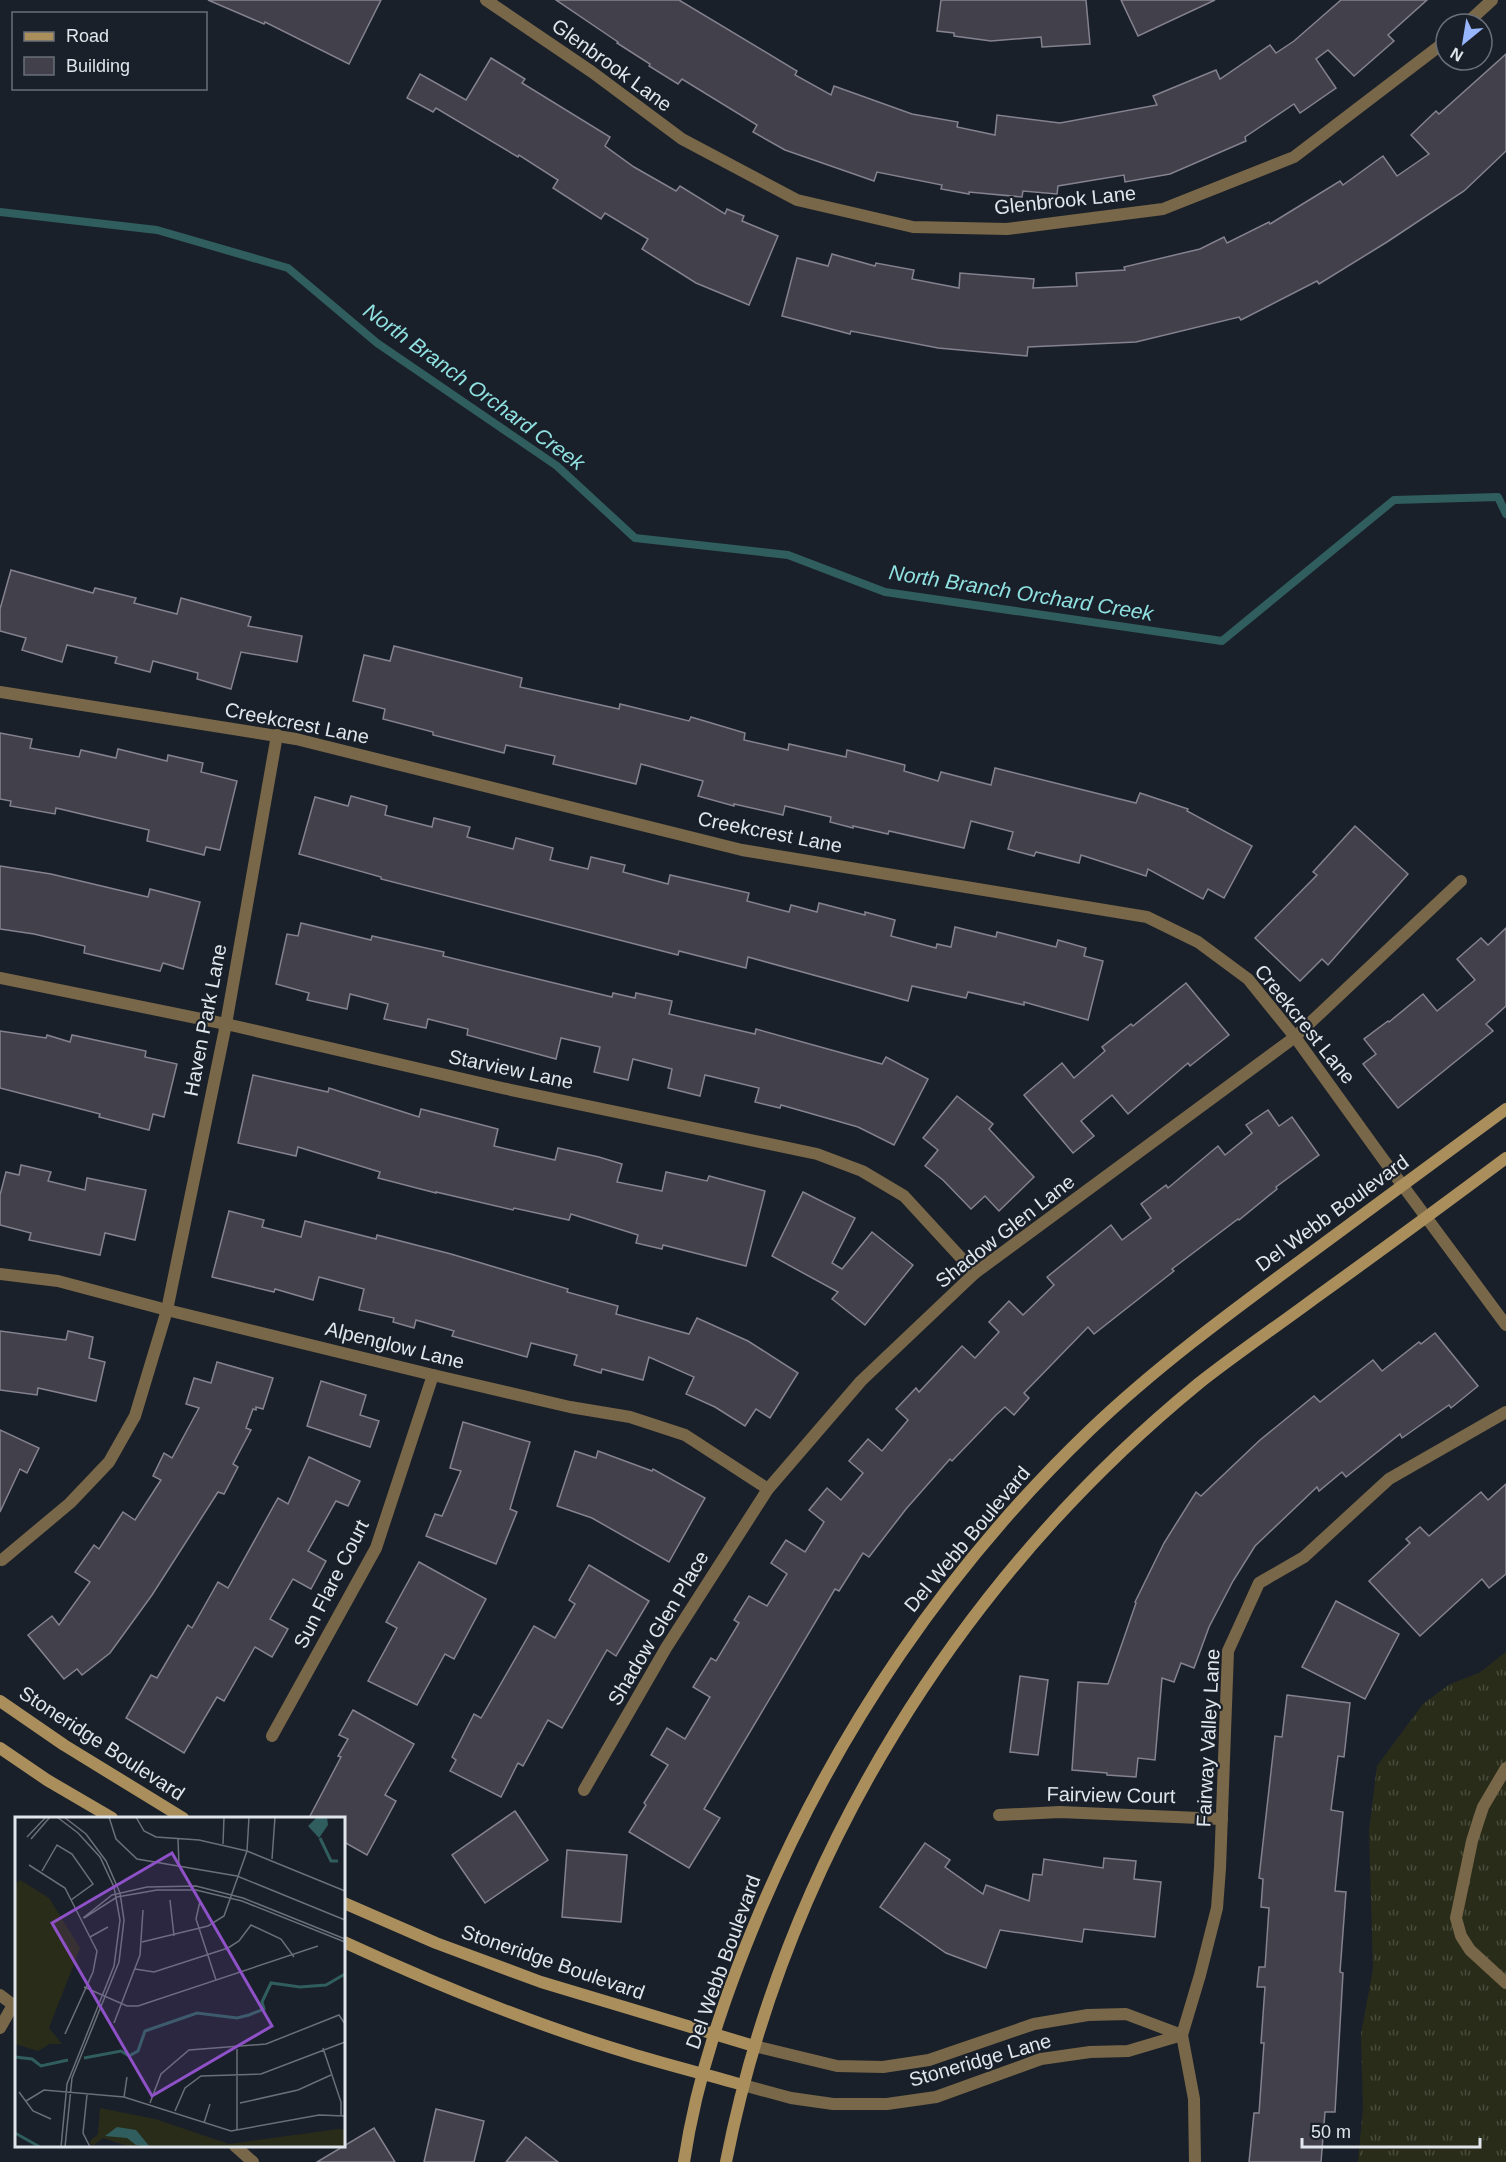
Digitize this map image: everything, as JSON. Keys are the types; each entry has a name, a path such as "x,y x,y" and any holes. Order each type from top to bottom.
{"street":[{"name":"Glenbrook Lane","path":"486,0 592,72 682,139 797,200 913,227 1007,229 1163,209 1294,157 1434,50"},
{"path":"1479,12 1492,0"},
{"name":"Creekcrest Lane","path":"0,692 277,735 742,850 1147,917 1198,942 1248,979 1295,1036 1506,1326"},
{"name":"Haven Park Lane","path":"2,1560 70,1503 109,1462 135,1416 167,1310 226,1024 277,735"},
{"name":"Shadow Glen Lane","path":"768,1489 861,1381 975,1273 1295,1036 1461,881"},
{"name":"Starview Lane","path":"0,978 226,1024 502,1088 817,1154 862,1171 904,1196 975,1273"},
{"name":"Del Webb Boulevard","path":"684,2162 703,2073 714,2034 734,1974 779,1867 813,1797 870,1699 943,1593 1017,1504 1091,1429 1135,1390 1244,1302 1506,1109"},
{"path":"726,2162 754,2046 789,1942 848,1815 903,1720 981,1605 1078,1496 1199,1383 1506,1158"},
{"name":"Alpenglow Lane","path":"0,1274 58,1281 433,1375 570,1407 630,1417 685,1435 768,1489"},
{"name":"Sun Flare Court","path":"273,1736 376,1548 433,1375"},
{"name":"Fairway Valley Lane","path":"1195,2162 1194,2099 1182,2035 1217,1908 1228,1651 1259,1583 1304,1557 1389,1479 1506,1412"},
{"name":"Shadow Glen Place","path":"584,1790 666,1648 768,1489"},
{"name":"Stoneridge Boulevard","path":"0,1701 153,1802 181,1817"},
{"path":"0,1748 47,1780 110,1817"},
{"path":"1506,1768 1483,1807 1475,1830 1456,1918 1461,1936 1470,1950 1506,1983"},
{"name":"Fairview Court","path":"999,1815 1060,1812 1222,1819"},
{"name":"Stoneridge Boulevard","path":"345,1903 436,1943 541,1982 754,2046"},
{"path":"345,1942 424,1978 531,2019 627,2053 743,2085"},
{"path":"0,1995 15,2006 0,2028"},
{"name":"Stoneridge Lane","path":"754,2046 837,2066 884,2067 929,2060 1034,2024 1088,2015 1126,2014 1182,2035"},
{"name":"Stoneridge Lane","path":"743,2085 791,2098 833,2104 886,2104 936,2097 1041,2059 1090,2052 1128,2051 1182,2035"},
{"path":"237,2147 253,2162"}],"green space":[{"path":"1506,1652 1506,2162 1358,2162 1363,2108 1361,2034 1373,1969 1369,1831 1377,1766 1423,1704 1450,1684 1479,1673"}],"building":[{"path":"208,0 381,0 349,64 265,22 264,24"},
{"path":"556,0 679,0 797,71 795,75 831,95 834,86 912,114 958,122 957,127 995,135 997,115 1060,123 1157,105 1153,96 1216,70 1220,79 1270,45 1276,53 1294,41 1341,0 1427,0 1388,35 1394,41 1354,76 1328,50 1316,59 1336,88 1300,113 1294,104 1245,137 1246,141 1170,174 1125,182 1124,175 1058,186 1057,194 1023,191 1022,197 969,192 969,194 941,189 942,185 877,172 874,181 785,150 753,132 757,125 682,79 678,84 649,66 650,64"},
{"path":"941,0 1086,0 1090,44 1042,47 1041,37 991,41 954,36 954,33 937,31"},
{"path":"1121,0 1215,0 1138,36"},
{"path":"1506,54 1506,151 1464,191 1387,242 1319,284 1317,281 1241,320 1239,317 1136,342 1028,347 1027,356 938,348 851,331 850,334 782,316 797,258 828,266 832,254 875,266 876,263 914,270 912,279 959,288 960,273 1034,279 1033,288 1077,286 1076,273 1125,270 1124,267 1200,249 1224,237 1227,243 1269,222 1270,224 1340,181 1343,185 1383,156 1397,176 1429,154 1411,135 1436,111 1439,114 1486,72 1494,72 1494,65"},
{"path":"491,58 525,79 522,83 610,137 605,146 634,167 676,191 680,186 725,214 727,209 744,216 742,221 778,236 749,305 696,283 642,249 648,239 605,213 601,219 553,188 558,180 519,155 518,157 436,108 433,112 407,98 420,74 466,100"},
{"path":"11,570 93,593 95,588 136,598 134,603 177,614 181,598 251,617 248,626 302,636 297,662 241,652 231,689 197,679 198,673 153,661 150,672 115,663 117,657 67,645 62,662 22,650 26,638 0,631 0,609"},
{"path":"394,646 522,678 520,687 619,709 620,704 689,721 691,717 745,733 744,740 788,750 789,744 846,757 847,750 905,765 904,771 938,781 941,772 991,785 995,768 1136,803 1140,793 1188,809 1187,811 1252,846 1224,898 1208,889 1203,899 1148,869 1146,876 1081,855 1079,863 1036,852 1034,856 1008,849 1013,832 971,821 964,848 889,831 888,834 853,826 853,828 830,822 831,817 785,806 783,815 734,804 734,806 698,796 703,781 641,764 636,784 553,764 555,756 506,745 504,753 433,735 433,732 383,719 385,709 353,701 364,655 390,661"},
{"path":"0,733 32,739 30,748 79,757 81,750 116,758 118,749 167,761 168,755 203,763 201,772 237,781 220,850 206,847 204,855 147,841 149,830 56,808 55,814 10,806 11,801 0,799"},
{"path":"351,796 387,806 385,815 432,827 434,818 470,827 467,837 513,849 516,838 553,848 550,860 588,869 591,857 625,865 623,872 668,884 670,875 749,893 747,901 789,912 791,905 817,912 819,903 865,915 865,912 895,920 891,936 936,948 937,944 951,947 955,927 996,937 997,932 1056,947 1058,940 1086,948 1084,956 1103,961 1088,1020 1024,1002 1024,1005 968,992 966,998 912,986 908,1001 748,957 746,968 679,951 678,955 381,879 381,877 299,854 315,797 348,806"},
{"path":"1355,826 1408,874 1328,965 1322,959 1300,981 1255,938 1317,875 1313,872"},
{"path":"0,866 51,874 148,897 150,889 200,902 183,969 163,963 160,971 84,953 85,946 0,929"},
{"path":"301,923 371,940 372,936 444,952 443,956 612,997 613,993 635,998 636,993 672,1001 669,1014 755,1034 756,1029 882,1064 886,1057 928,1079 894,1145 858,1127 781,1105 780,1108 755,1102 759,1088 705,1075 700,1096 668,1088 672,1069 633,1059 628,1080 594,1072 600,1047 561,1038 556,1059 467,1035 468,1029 428,1019 426,1028 384,1019 388,1004 350,994 347,1009 307,1000 309,993 276,984 287,934 298,936"},
{"path":"1506,928 1506,1006 1486,1024 1493,1031 1398,1108 1363,1064 1376,1054 1364,1039 1423,994 1437,1011 1475,980 1457,959 1481,938 1488,945"},
{"path":"1186,983 1229,1035 1190,1066 1188,1063 1128,1114 1112,1095 1081,1121 1094,1136 1073,1153 1024,1095 1062,1063 1074,1078 1105,1051 1102,1047 1131,1024 1133,1026"},
{"path":"0,1031 46,1038 47,1035 70,1042 72,1035 146,1051 145,1057 177,1064 164,1117 153,1114 149,1130 99,1117 100,1114 0,1088"},
{"path":"253,1075 328,1092 329,1088 419,1117 421,1109 498,1129 494,1146 555,1160 558,1148 599,1157 622,1164 617,1182 662,1191 666,1172 707,1181 709,1176 765,1191 746,1266 663,1245 662,1249 636,1243 638,1235 571,1214 569,1220 514,1208 513,1210 378,1178 380,1172 298,1147 296,1156 238,1143"},
{"path":"957,1096 993,1124 989,1129 1034,1177 999,1211 985,1196 971,1209 943,1180 925,1166 938,1150 923,1138"},
{"path":"1268,1110 1279,1126 1292,1117 1319,1155 1276,1187 1277,1189 1239,1220 1172,1269 1174,1271 1094,1334 1088,1327 1024,1393 1029,1398 1014,1415 1005,1407 996,1415 952,1461 950,1459 906,1509 869,1557 863,1553 839,1591 835,1589 704,1809 720,1818 689,1868 629,1832 668,1765 651,1755 667,1728 685,1739 710,1697 693,1687 711,1658 716,1661 739,1623 734,1620 749,1596 767,1606 787,1574 771,1563 786,1540 805,1552 824,1522 809,1510 827,1488 841,1500 863,1473 849,1461 868,1439 882,1451 908,1420 896,1409 916,1388 919,1392 962,1346 975,1358 999,1332 989,1322 1009,1301 1023,1315 1054,1285 1047,1277 1111,1225 1122,1240 1151,1218 1141,1204 1166,1185 1168,1188 1218,1146 1225,1155 1252,1133 1246,1125"},
{"path":"21,1165 51,1172 48,1181 85,1190 87,1178 146,1190 135,1240 105,1233 100,1255 29,1240 31,1233 0,1225 0,1195 6,1172 19,1175"},
{"path":"803,1192 855,1218 832,1263 842,1269 872,1232 913,1265 865,1325 832,1299 838,1292 772,1256"},
{"path":"229,1211 264,1220 262,1227 301,1237 305,1221 376,1239 377,1235 451,1254 618,1306 616,1314 689,1334 697,1318 748,1341 798,1373 770,1418 756,1409 745,1426 715,1407 686,1394 694,1377 649,1357 643,1380 602,1369 601,1373 574,1365 577,1355 531,1343 527,1357 452,1336 454,1331 416,1320 414,1328 393,1322 394,1318 359,1310 364,1289 319,1277 313,1300 275,1289 274,1292 212,1277"},
{"path":"0,1331 66,1340 68,1331 93,1337 89,1358 105,1362 96,1401 38,1388 37,1395 0,1390"},
{"path":"1435,1333 1478,1386 1451,1408 1449,1405 1402,1438 1400,1434 1346,1477 1342,1472 1319,1491 1317,1487 1255,1546 1233,1581 1209,1627 1194,1668 1181,1663 1174,1682 1162,1678 1155,1760 1138,1758 1136,1777 1072,1770 1078,1682 1108,1684 1135,1602 1164,1543 1196,1492 1201,1496 1260,1440 1314,1396 1320,1402 1373,1360 1382,1371 1419,1342 1421,1344"},
{"path":"217,1362 273,1378 263,1409 256,1407 256,1410 253,1409 246,1428 251,1430 233,1464 238,1467 224,1494 218,1492 152,1595 110,1653 82,1675 77,1669 64,1679 28,1635 52,1616 59,1625 90,1582 75,1572 94,1545 99,1549 123,1512 135,1520 161,1480 153,1476 164,1453 172,1458 199,1408 186,1404 194,1378 211,1383"},
{"path":"321,1381 366,1395 360,1415 379,1421 370,1447 307,1426"},
{"path":"463,1422 530,1442 510,1509 517,1512 496,1564 426,1536 435,1514 442,1516 461,1471 450,1468"},
{"path":"0,1430 39,1448 27,1473 20,1469 0,1512"},
{"path":"575,1451 596,1458 598,1451 652,1471 653,1469 705,1498 669,1562 592,1518 557,1506"},
{"path":"309,1457 360,1481 348,1506 336,1501 308,1551 326,1561 311,1589 293,1579 270,1619 288,1629 272,1657 255,1647 224,1701 217,1697 184,1753 126,1718 151,1675 157,1678 188,1625 192,1628 218,1582 228,1588 278,1498 288,1504"},
{"path":"1506,1484 1506,1574 1489,1588 1482,1579 1420,1636 1369,1581 1410,1543 1406,1539 1420,1527 1429,1536 1481,1492 1488,1500"},
{"path":"419,1562 486,1599 454,1659 445,1654 417,1705 368,1681 397,1628 386,1622"},
{"path":"589,1565 649,1601 616,1656 607,1650 562,1728 548,1720 523,1766 518,1763 501,1797 450,1771 456,1760 452,1757 474,1714 481,1718 534,1626 555,1638 575,1604 569,1600"},
{"path":"1336,1601 1399,1634 1365,1699 1302,1667"},
{"path":"1020,1676 1048,1680 1038,1755 1010,1752"},
{"path":"1287,1695 1350,1703 1344,1757 1338,1756 1331,1810 1343,1812 1335,1891 1346,1892 1340,1972 1343,1973 1335,2112 1325,2112 1321,2162 1249,2162 1254,2113 1259,2113 1265,1987 1257,1987 1259,1967 1265,1967 1269,1908 1261,1907 1263,1879 1259,1878 1275,1736 1282,1737"},
{"path":"353,1710 414,1744 385,1795 396,1801 367,1855 345,1843 345,1817 310,1817 348,1739 339,1735"},
{"path":"515,1811 548,1860 485,1903 452,1855"},
{"path":"925,1843 950,1860 945,1867 983,1894 986,1885 1029,1901 1033,1874 1042,1875 1044,1859 1103,1868 1104,1858 1136,1861 1134,1879 1161,1882 1155,1937 1084,1929 1082,1942 1000,1930 986,1968 946,1953 880,1907"},
{"path":"567,1850 627,1855 621,1922 562,1917"},
{"path":"436,2109 484,2121 474,2162 424,2162"},
{"path":"374,2128 395,2162 317,2162"},
{"path":"526,2137 558,2162 506,2162"}],"waterway":[{"name":"North Branch Orchard Creek","path":"0,212 157,230 288,268 377,343 557,466 635,538 788,555 885,592 1222,641 1394,500 1498,497 1506,514"}]}
